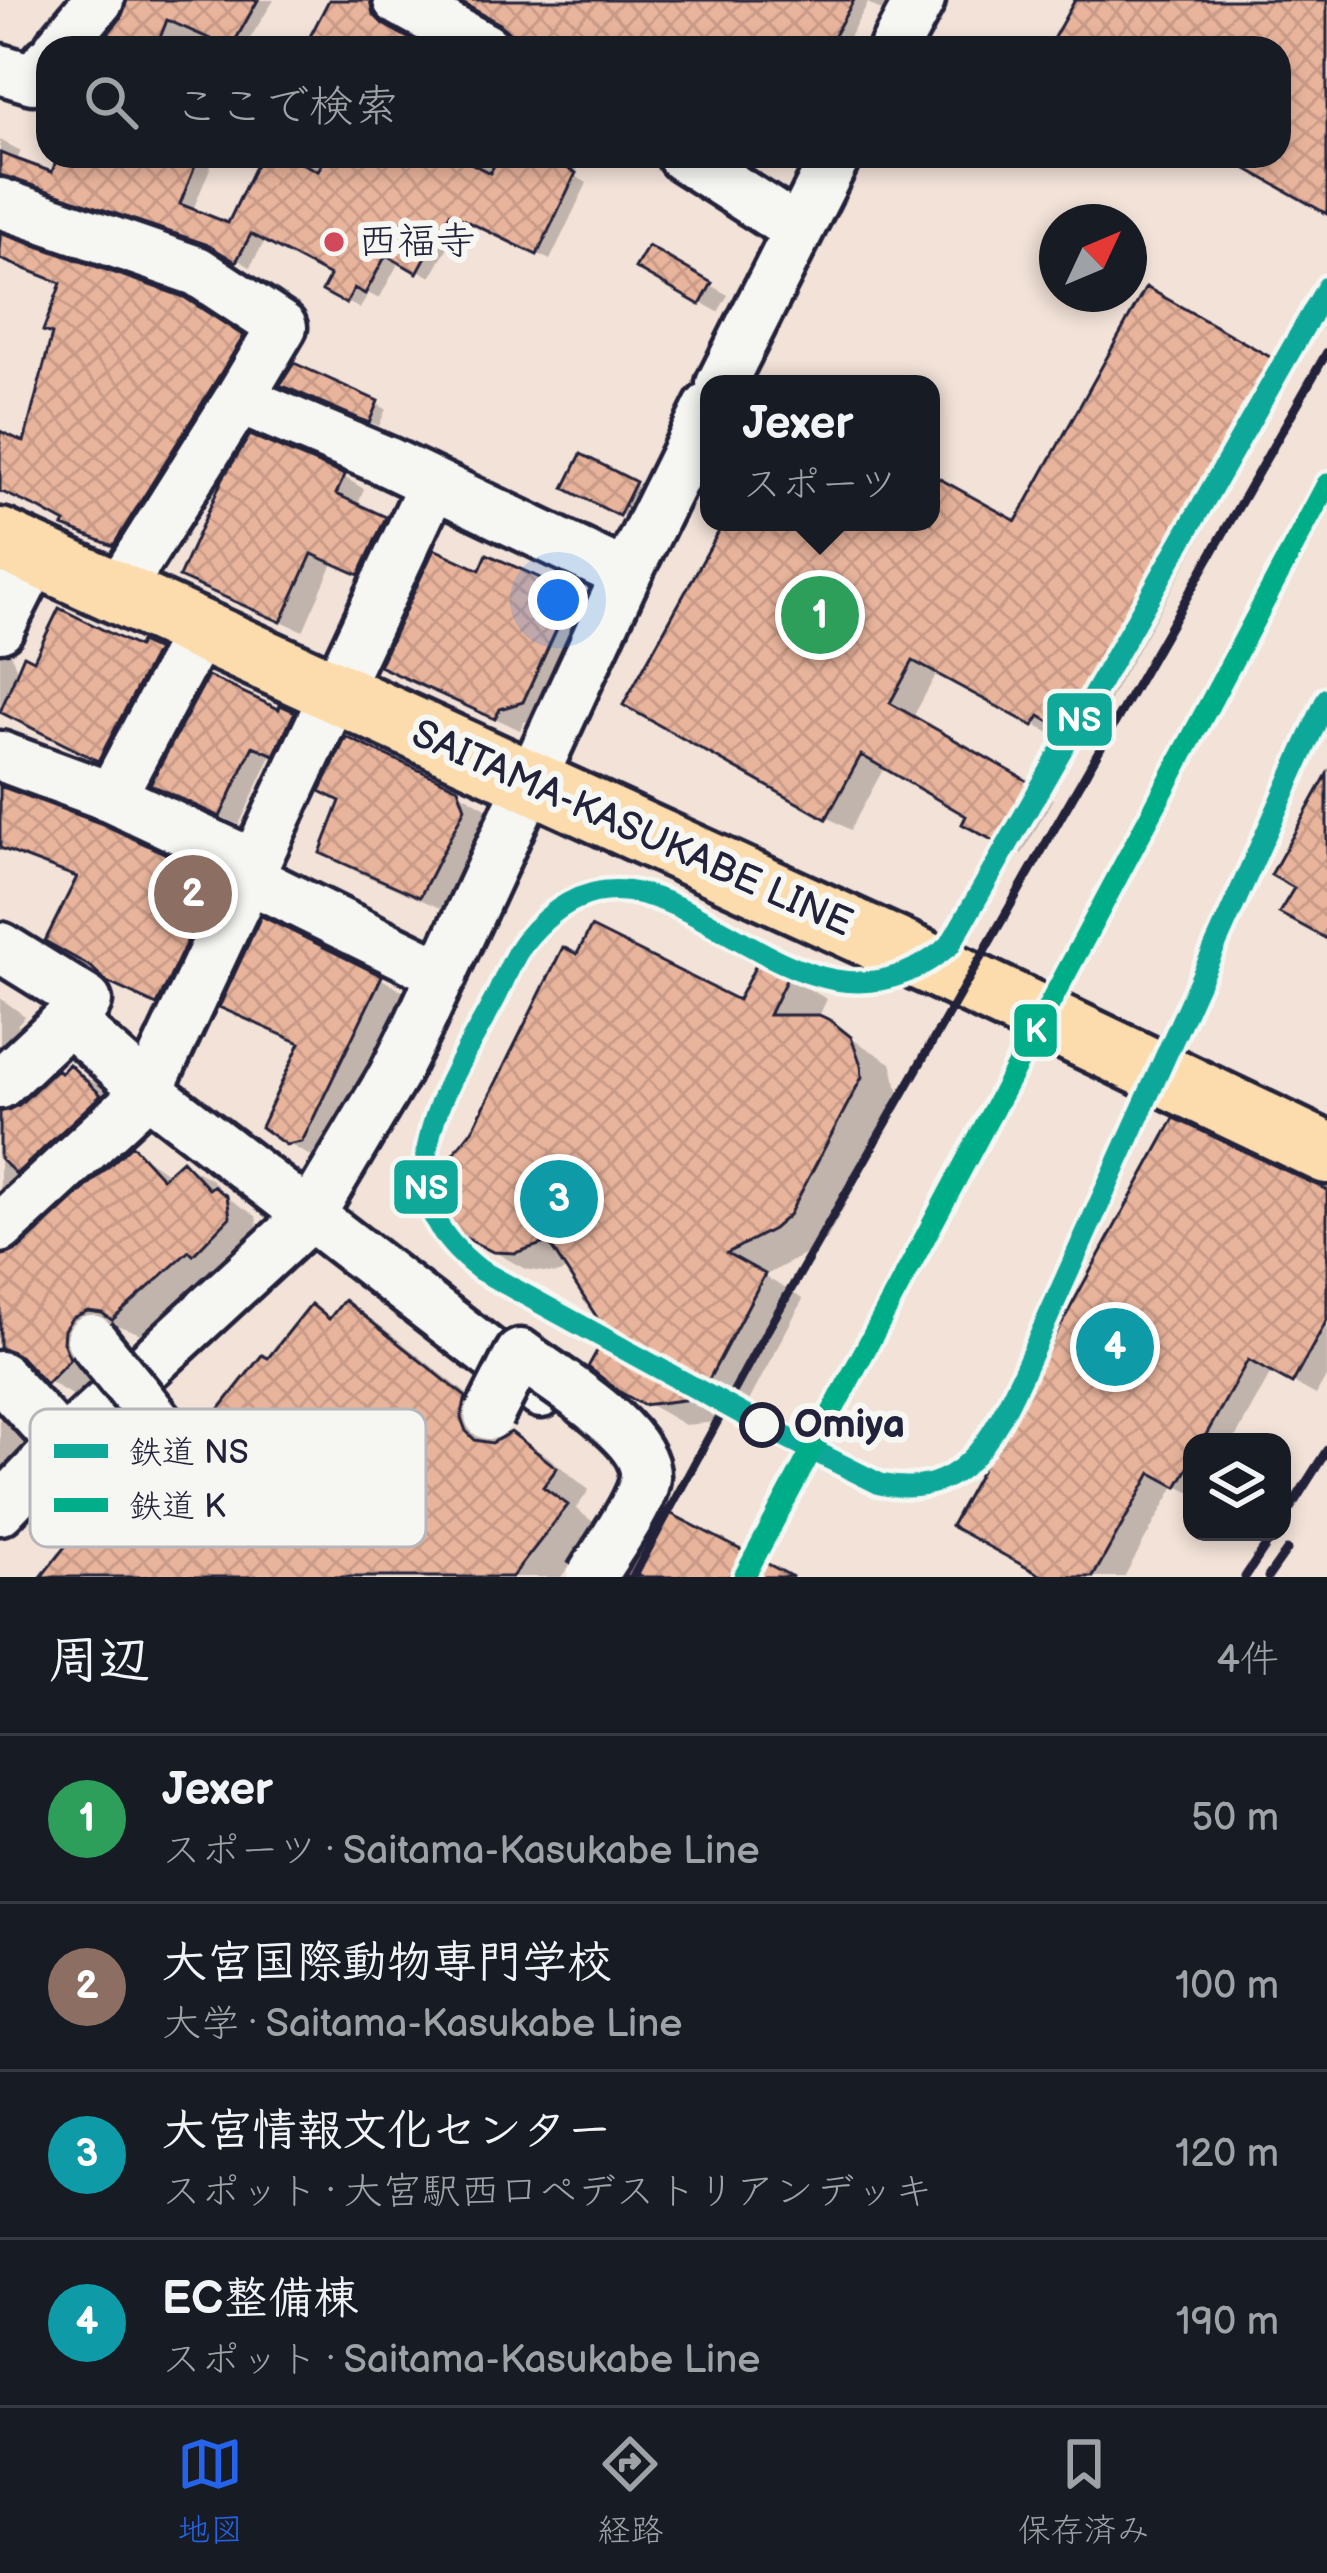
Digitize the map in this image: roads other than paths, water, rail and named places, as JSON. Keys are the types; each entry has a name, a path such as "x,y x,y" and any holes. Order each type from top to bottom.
{"main road":[{"name":"SAITAMA-KASUKABE LINE","path":"18,547 952,974 1327,1153"}],"street":[{"path":"68,36 98,0"},
{"path":"398,0 463,36"},
{"path":"900,36 920,0"},
{"path":"0,69 33,79 36,75"},
{"path":"701,168 797,230"},
{"path":"725,375 830,168"},
{"path":"0,203 197,272 281,327 117,593"},
{"path":"239,399 626,575"},
{"path":"101,1409 309,1217 393,1076 700,425"},
{"path":"0,1228 148,1091 433,484"},
{"path":"0,627 18,547"},
{"path":"111,797 199,631"},
{"path":"0,755 111,797 443,974"},
{"path":"0,947 87,1001 0,1084"},
{"path":"68,1020 148,1091 588,1428 620,1458 626,1485 567,1577"},
{"path":"92,1339 148,1409"},
{"path":"489,1415 514,1350 607,1419 640,1456 645,1476 639,1495 591,1577"},
{"path":"0,1376 31,1409"},
{"path":"0,1510 30,1479"}],"railway":[{"path":"633,1577 755,1352 1327,352"},
{"path":"1291,1507 1327,1450"},
{"path":"1245,1577 1269,1541"},
{"path":"1268,1577 1287,1550"}],"rail line":[{"name":"NS","path":"1327,287 950,945 890,978 834,980 779,961 676,906 626,891 576,899 521,947 439,1106 428,1145 425,1184 442,1231 480,1270 880,1484 909,1487 934,1483 954,1473 987,1441 1012,1397 1327,698"},
{"name":"K","path":"744,1577 1327,484"}],"place":[{"name":"西福寺","path":"334,242"},
{"name":"Jexer","path":"820,615"},
{"name":"大宮国際動物専門学校","path":"193,894"},
{"name":"大宮情報文化センター","path":"559,1199"},
{"name":"EC整備棟","path":"1115,1347"},
{"name":"Omiya","path":"762,1425"}]}
